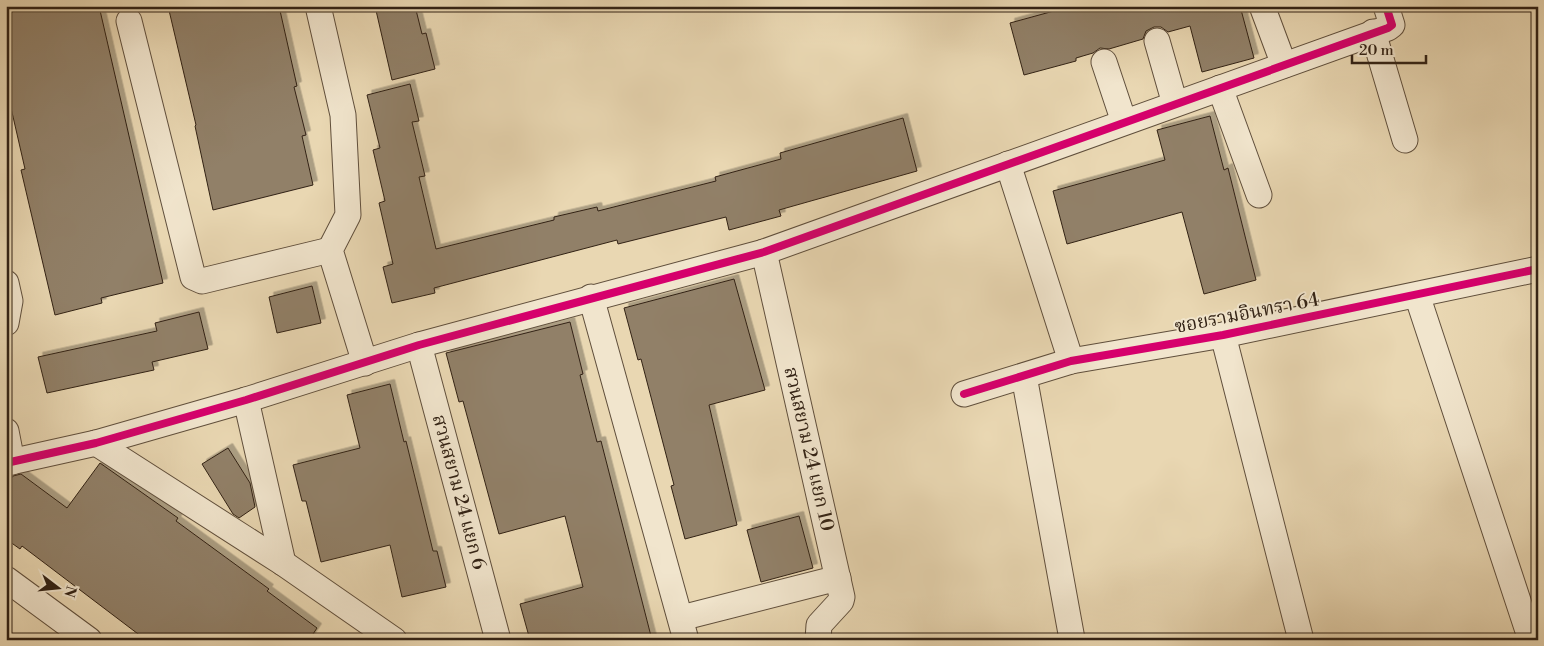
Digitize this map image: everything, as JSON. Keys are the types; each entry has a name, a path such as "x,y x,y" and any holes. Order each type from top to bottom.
{"street":[{"path":"318,6 343,115 348,215 330,250 365,363"},
{"path":"1262,6 1284,65"},
{"path":"6,431 9,463 96,443 246,400 419,345 591,297 764,252 1392,25 1386,6"},
{"path":"129,21 193,277 202,281 330,250"},
{"path":"1374,32 1405,140"},
{"path":"1157,42 1175,104"},
{"path":"1104,62 1124,122"},
{"path":"1220,88 1259,195"},
{"path":"1008,164 1071,361"},
{"name":"สวนสยาม 24 แยก 10","path":"764,252 842,599 819,625 818,640"},
{"name":"ซอยรามอินทรา 64","path":"964,394 1071,361 1222,335 1538,269"},
{"path":"6,283 10,301 6,323"},
{"path":"1417,295 1530,640"},
{"path":"591,297 684,629 838,578"},
{"name":"ซอยรามอินทรา 64","path":"1222,335 1301,640"},
{"name":"สวนสยาม 24 แยก 6","path":"419,345 498,640"},
{"path":"1024,376 1072,639"},
{"path":"246,400 283,563"},
{"path":"96,443 283,563 394,640"},
{"path":"6,579 89,640"}],"building":[{"path":"6,6 99,6 163,283 101,298 102,303 55,315 21,170 25,169 6,86"},
{"path":"168,6 279,6 297,86 294,87 306,135 302,136 313,185 213,210 196,125"},
{"path":"375,6 415,6 422,34 426,33 435,69 392,80"},
{"path":"1072,6 1240,6 1254,58 1202,72 1190,26 1168,32 1161,27 1154,27 1146,31 1143,39 1109,49 1100,48 1093,53 1076,58 1076,61 1024,75 1010,23"},
{"path":"410,84 419,121 412,122 425,176 419,177 436,249 554,220 554,217 597,207 598,211 716,181 715,177 781,159 780,153 903,118 917,171 779,210 781,216 729,230 726,217 618,244 617,240 434,288 435,293 392,303 383,267 393,264 379,203 385,201 373,150 380,148 367,95"},
{"path":"1210,116 1224,170 1228,168 1256,280 1204,294 1182,212 1067,244 1053,191 1165,160 1157,130"},
{"path":"734,279 765,390 709,405 737,525 685,539 671,486 674,485 641,359 638,360 624,308"},
{"path":"312,286 321,323 277,333 269,297"},
{"path":"199,312 208,349 152,362 154,370 47,393 38,357 157,331 155,323"},
{"path":"570,322 583,374 580,375 597,442 601,441 652,640 530,640 520,604 583,587 565,516 499,534 463,401 459,402 446,353"},
{"path":"390,384 433,551 437,551 446,587 402,597 390,545 321,562 306,501 302,501 293,465 360,448 347,395"},
{"path":"228,448 250,483 255,507 239,518 233,514 202,464"},
{"path":"100,463 178,518 176,521 269,589 267,591 317,628 309,640 146,640 22,546 20,549 6,539 6,486 13,476 21,474 67,508"},
{"path":"799,516 813,568 761,582 747,530"}],"cycle path":[{"path":"6,463 96,443 246,400 419,345 764,252 1388,28 1392,25 1386,6"},
{"path":"964,394 1071,361 1223,335 1538,269"}]}
